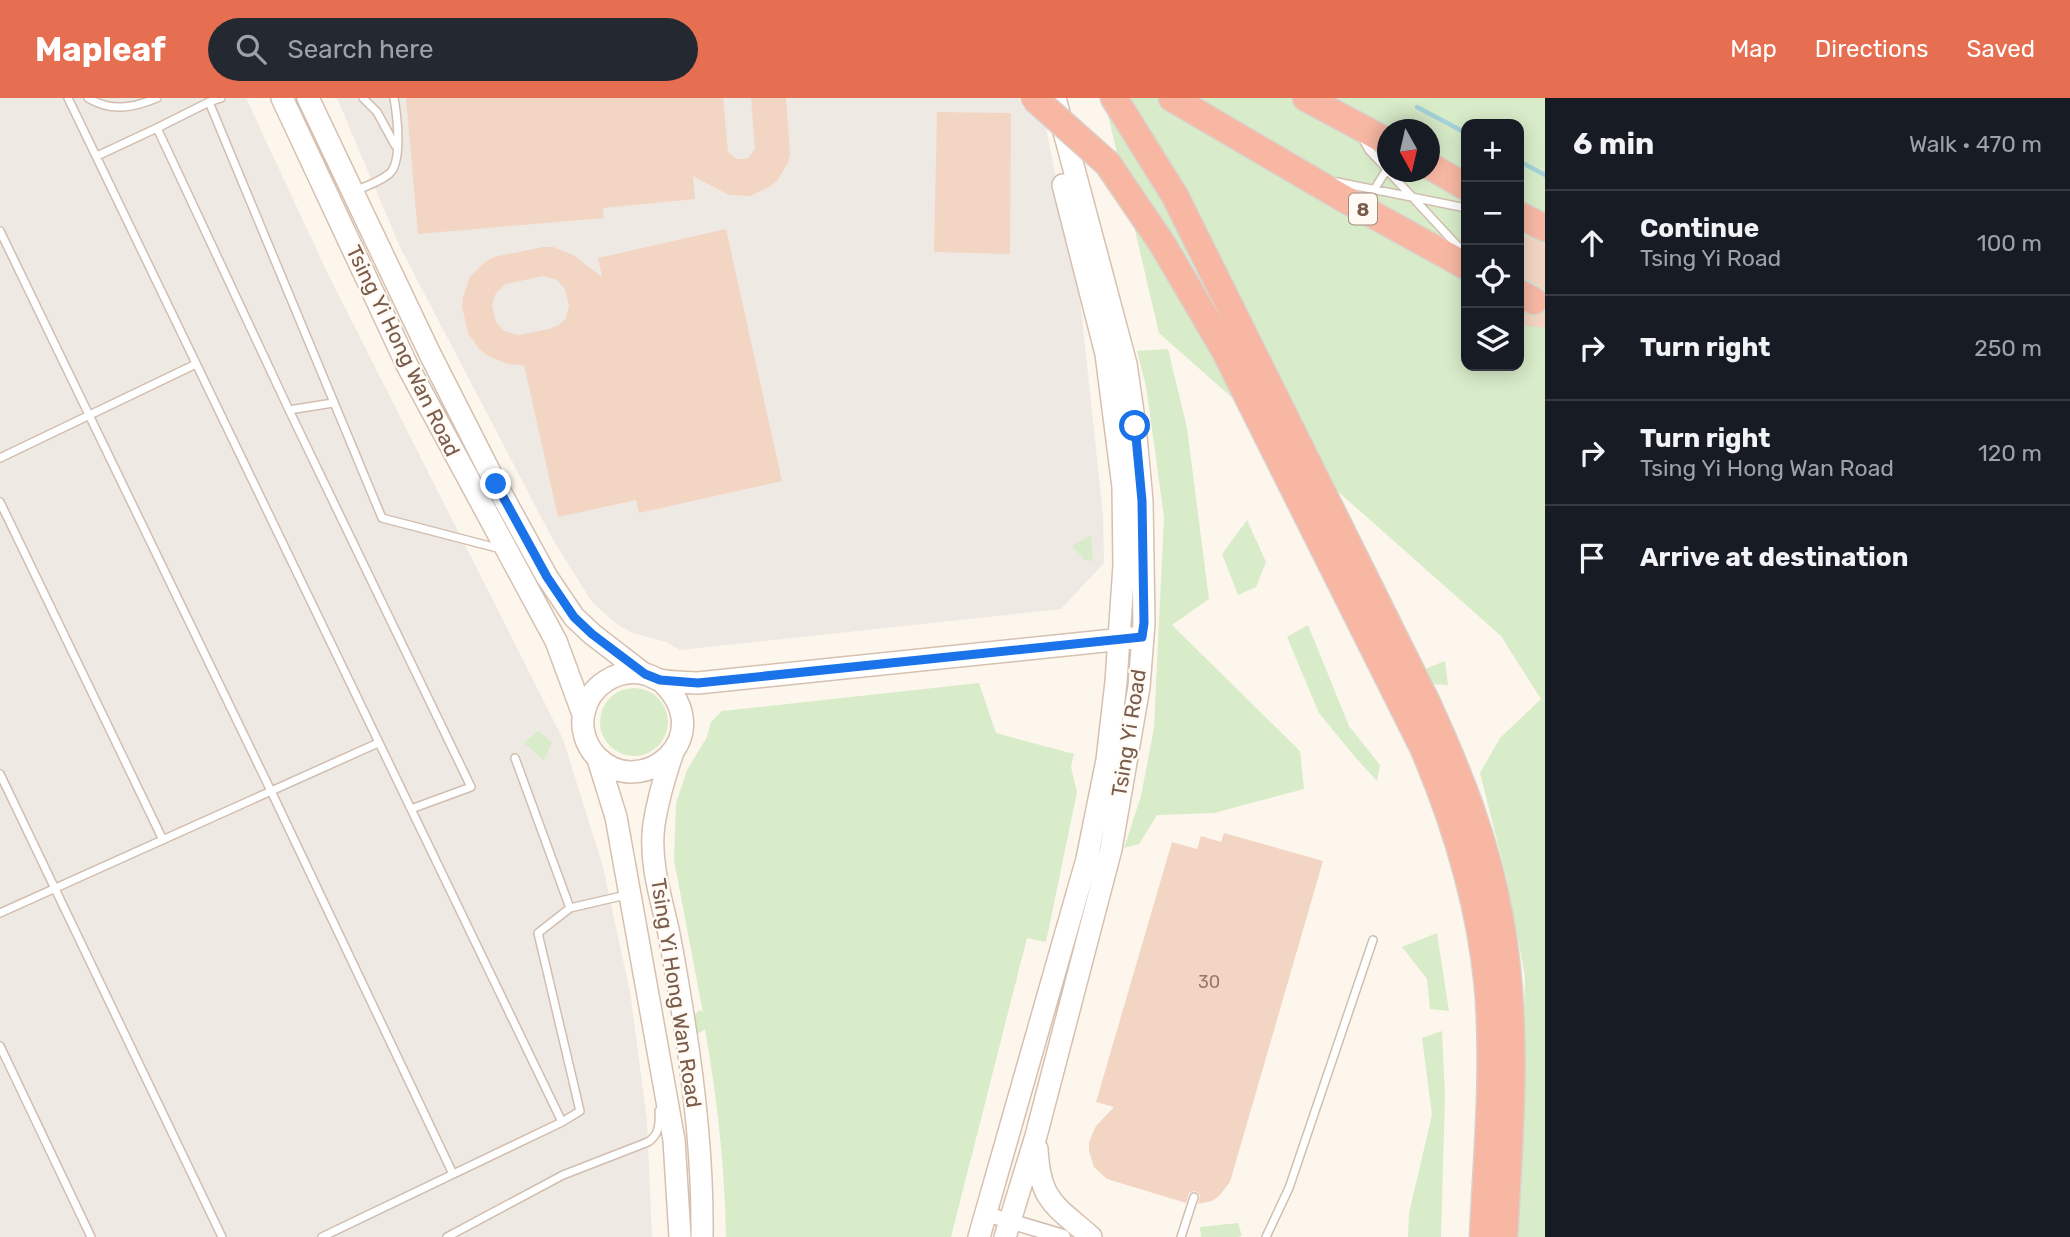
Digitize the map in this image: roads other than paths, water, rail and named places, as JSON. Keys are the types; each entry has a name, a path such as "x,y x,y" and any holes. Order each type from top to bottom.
{"highway":[{"path":"1034,98 1108,164"},
{"path":"1053,98 1108,164 1163,245 1355,585 1427,703 1465,791 1491,875 1507,960 1512,1061 1505,1228"},
{"path":"1100,98 1156,164"},
{"path":"1115,98 1175,196 1355,585 1458,837 1471,887 1484,957 1490,1055 1483,1237"},
{"name":"8","path":"1172,98 1297,172 1461,252"},
{"path":"1306,98 1377,136"},
{"path":"1440,172 1461,184"},
{"path":"1524,218 1545,228"}],"street":[{"name":"Tsing Yi Hong Wan Road","path":"282,98 407,365 556,641 583,714"},
{"name":"Tsing Yi Hong Wan Road","path":"309,98 430,355 547,577 574,617 592,634 652,677"},
{"name":"Tsing Yi Road","path":"979,1237 1087,859 1107,760 1124,565 1123,487 1106,354 1058,166 1045,98"},
{"name":"Tsing Yi Road","path":"1007,1230 1036,1136 1111,849 1139,687 1144,623 1142,501 1126,364 1053,98"},
{"path":"652,677 672,691 681,706 681,737 673,752 661,763 646,770 629,772 612,768 598,759 589,746 583,731 583,714 588,699 598,686 612,677 628,673 698,683 1142,637"},
{"path":"681,706 698,683"},
{"name":"Tsing Yi Hong Wan Road","path":"673,752 654,826 654,849 656,876 674,958 693,1079 702,1186 702,1237"},
{"name":"Tsing Yi Hong Wan Road","path":"598,759 611,795 674,1140 680,1237"},
{"path":"1036,1136 1038,1173 1046,1195 1060,1211 1091,1237"},
{"path":"986,1214 1007,1230 1063,1237"}],"lane":[{"path":"68,98 562,1122"},
{"path":"88,98 100,106 123,108 157,98"},
{"path":"97,156 221,98"},
{"path":"273,98 292,119"},
{"path":"362,98 377,112 397,149"},
{"path":"362,98 372,98"},
{"path":"353,192 391,173 397,162 394,98"},
{"path":"209,102 382,518 506,550"},
{"path":"1353,123 1377,158"},
{"path":"157,128 289,410 471,787 411,809"},
{"path":"1297,172 1461,207"},
{"path":"1374,190 1380,182"},
{"path":"1400,182 1461,250"},
{"path":"0,231 453,1174"},
{"path":"0,458 196,364"},
{"path":"289,410 333,403"},
{"path":"0,502 163,839"},
{"path":"0,913 379,743"},
{"path":"515,758 570,908"},
{"path":"0,774 222,1237"},
{"path":"322,1237 580,1111 538,933 570,908 630,894"},
{"path":"1266,1237 1289,1188 1373,940"},
{"path":"0,1046 91,1237"},
{"path":"447,1237 563,1175 655,1137 660,1123 663,1082"},
{"path":"1181,1237 1194,1197"}],"waterway":[{"path":"1417,107 1461,130"},
{"path":"1524,164 1545,175"}]}
